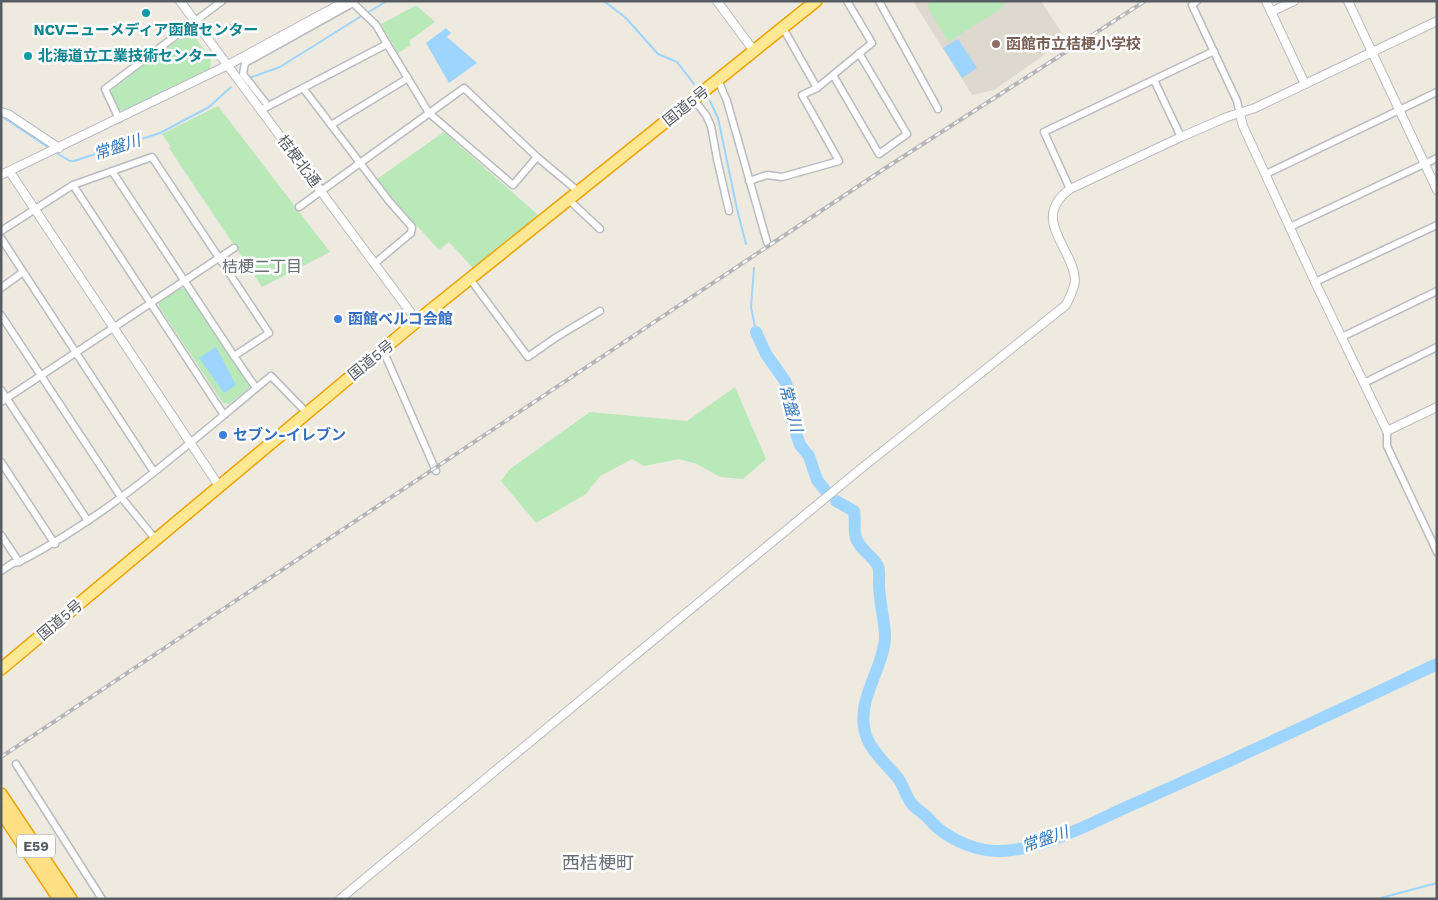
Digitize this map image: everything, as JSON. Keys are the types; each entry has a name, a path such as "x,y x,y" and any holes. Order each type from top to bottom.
{"highway":[{"name":"国道5号","path":"1,669 417,321 816,1"},
{"name":"E59","path":"1,794 71,899"},
{"name":"E59","path":"1,812 59,899"}],"street":[{"name":"桔梗北通","path":"180,1 228,65 263,106 374,264 417,321"},
{"path":"119,119 105,88 222,1"},
{"path":"717,1 754,51"},
{"path":"749,181 767,175 782,177 839,161 802,95 817,88 872,43 847,1"},
{"path":"879,1 938,109"},
{"path":"1197,1 1192,5 1237,101 1243,126 1387,431 1387,446 1434,537 1437,552"},
{"path":"1266,1 1305,84"},
{"path":"1271,12 1294,1"},
{"path":"1348,1 1437,190"},
{"path":"350,2 376,25 429,113 513,185 537,157"},
{"path":"1,175 228,65 350,2"},
{"path":"350,2 245,63 243,74 263,106 303,88 387,44"},
{"path":"340,899 858,471 1066,305 1073,290 1075,279 1056,233 1053,220 1061,196 1070,189 1181,137 1227,117 1240,114 1437,21"},
{"path":"783,28 817,88"},
{"path":"1070,189 1044,132 1214,51"},
{"path":"833,75 879,154 906,134 859,53"},
{"path":"331,125 408,78"},
{"path":"718,80 727,101 767,242"},
{"path":"1154,80 1181,137"},
{"path":"303,88 359,163 412,227 411,233 374,264"},
{"path":"299,207 464,88 537,157 579,192"},
{"path":"1266,174 1437,92"},
{"path":"694,100 706,115 711,126 716,159 729,212"},
{"path":"1,112 8,114 54,150"},
{"path":"1,231 72,185 152,157 269,333 234,356"},
{"path":"1290,227 1437,158"},
{"path":"112,171 256,388"},
{"path":"10,172 219,486"},
{"path":"72,185 224,415"},
{"path":"569,200 600,229"},
{"path":"1315,282 1437,225"},
{"path":"1,238 154,472"},
{"path":"4,401 234,248"},
{"path":"1,288 23,272"},
{"path":"470,279 528,357 554,338 600,311"},
{"path":"1342,337 1437,291"},
{"path":"1,315 121,497 156,540"},
{"path":"1364,383 1437,347"},
{"path":"384,350 436,471"},
{"path":"1,570 55,544 121,497 190,443 270,376 307,413"},
{"path":"1,390 4,401 88,520"},
{"path":"1387,431 1437,408"},
{"path":"1,462 55,544"},
{"path":"1,535 19,562"},
{"path":"16,764 102,899"}],"shaded area":[{"name":"函館市立桔梗小学校","path":"913,1 1041,1 1062,33 1044,55 994,90 972,95"}],"green space":[{"path":"933,1 1002,1 1005,6 948,42 927,6"},
{"path":"415,6 435,22 409,41 411,45 398,53 381,24"},
{"path":"187,33 194,36 211,59 210,69 124,111 118,109 111,94 112,89"},
{"path":"218,106 330,252 262,287 169,148 171,147 162,134"},
{"path":"444,132 538,215 473,268 449,242 439,250 377,179"},
{"path":"180,288 185,289 249,383 249,388 229,404 223,403 159,307 159,301"},
{"path":"735,387 766,459 743,479 720,477 697,464 679,459 644,466 632,459 600,476 586,494 536,523 501,481 510,469 590,412 687,421"}],"water":[{"path":"446,28 451,33 447,37 477,63 449,83 426,43"},
{"path":"958,39 977,68 962,78 943,48"},
{"path":"216,347 236,385 224,393 199,358"}],"waterway":[{"name":"常盤川","path":"367,13 387,1"},
{"name":"常盤川","path":"604,1 626,18 658,54 677,62 694,84"},
{"name":"常盤川","path":"249,78 280,67 363,15"},
{"name":"常盤川","path":"55,152 70,161 74,161 160,133 209,107 231,87"},
{"name":"常盤川","path":"710,101 718,118 746,244"},
{"name":"常盤川","path":"1,116 49,148"},
{"name":"常盤川","path":"754,268 751,307 756,332"},
{"name":"常盤川","path":"756,332 766,354 785,381 789,391 789,409 800,445 809,456 817,480 825,490"},
{"name":"常盤川","path":"836,501 854,511 856,538 860,546 878,566 879,570 879,591 885,638 883,650 866,700 864,725 867,738 876,754 899,780 914,806 945,833 974,847 989,851 1013,850 1047,842 1245,754 1437,664"},
{"path":"1377,899 1437,883"}],"railway":[{"path":"1,757 884,169 1145,1"}],"place":[{"name":"NCVニューメディア函館センター","path":"146,13"},
{"name":"函館市立桔梗小学校","path":"996,44"},
{"name":"北海道立工業技術センター","path":"28,56"},
{"name":"函館ベルコ会館","path":"338,319"},
{"name":"セブン-イレブン","path":"223,435"}],"district":[{"name":"桔梗二丁目","path":"262,266"},
{"name":"西桔梗町","path":"598,862"}]}
